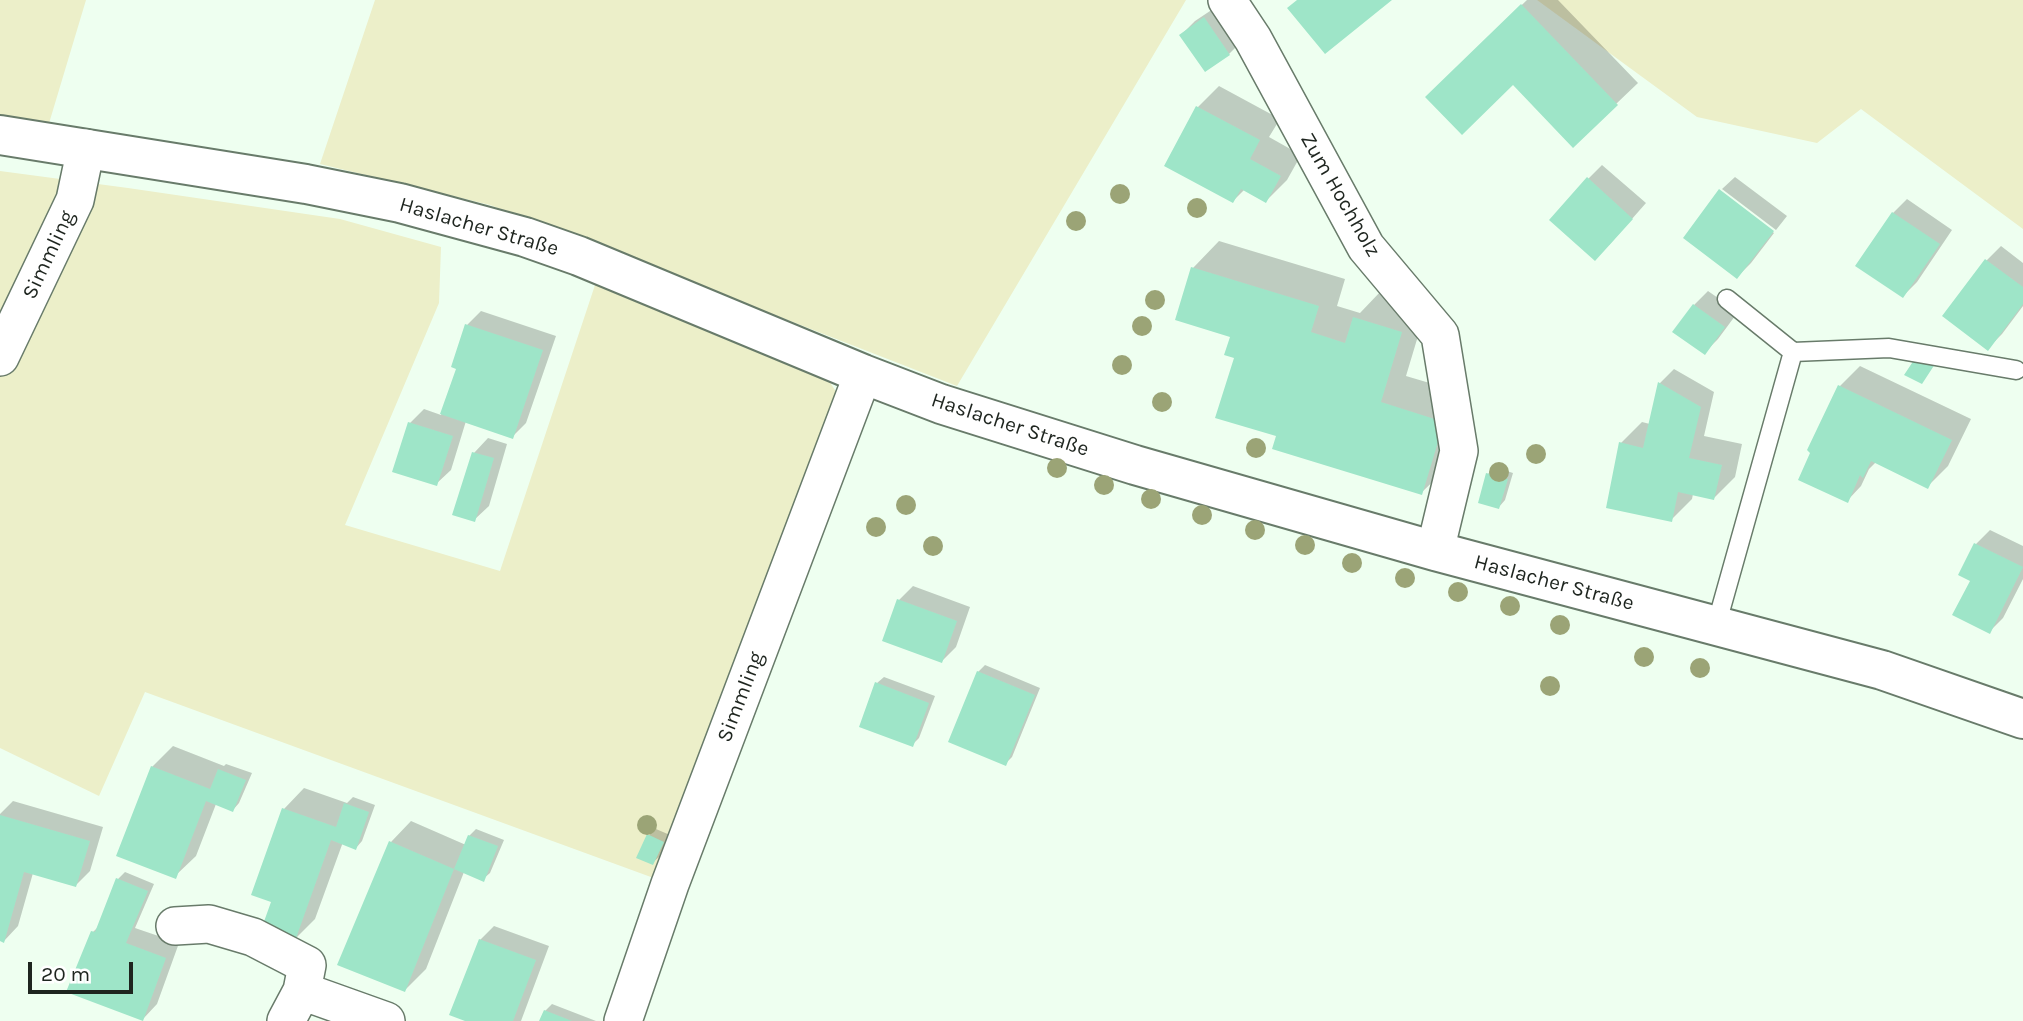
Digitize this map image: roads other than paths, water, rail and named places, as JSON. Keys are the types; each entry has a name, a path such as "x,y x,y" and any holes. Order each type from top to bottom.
{"street":[{"name":"Zum Hochholz","path":"1227,0 1253,39 1366,247 1440,335 1459,451 1434,551"},
{"name":"Haslacher Straße","path":"0,135 306,184 400,203 526,237 592,261 941,404 1135,465 1434,551 1882,670 2023,719"},
{"name":"Simmling","path":"0,358 75,200 86,148"},
{"name":"Simmling","path":"623,1021 670,884 863,374"},
{"path":"175,926 209,924 253,937 307,965 294,1006 386,1021"}],"lane":[{"path":"1727,299 1793,352 1889,348 2016,370"},
{"path":"1716,625 1793,352"}]}
